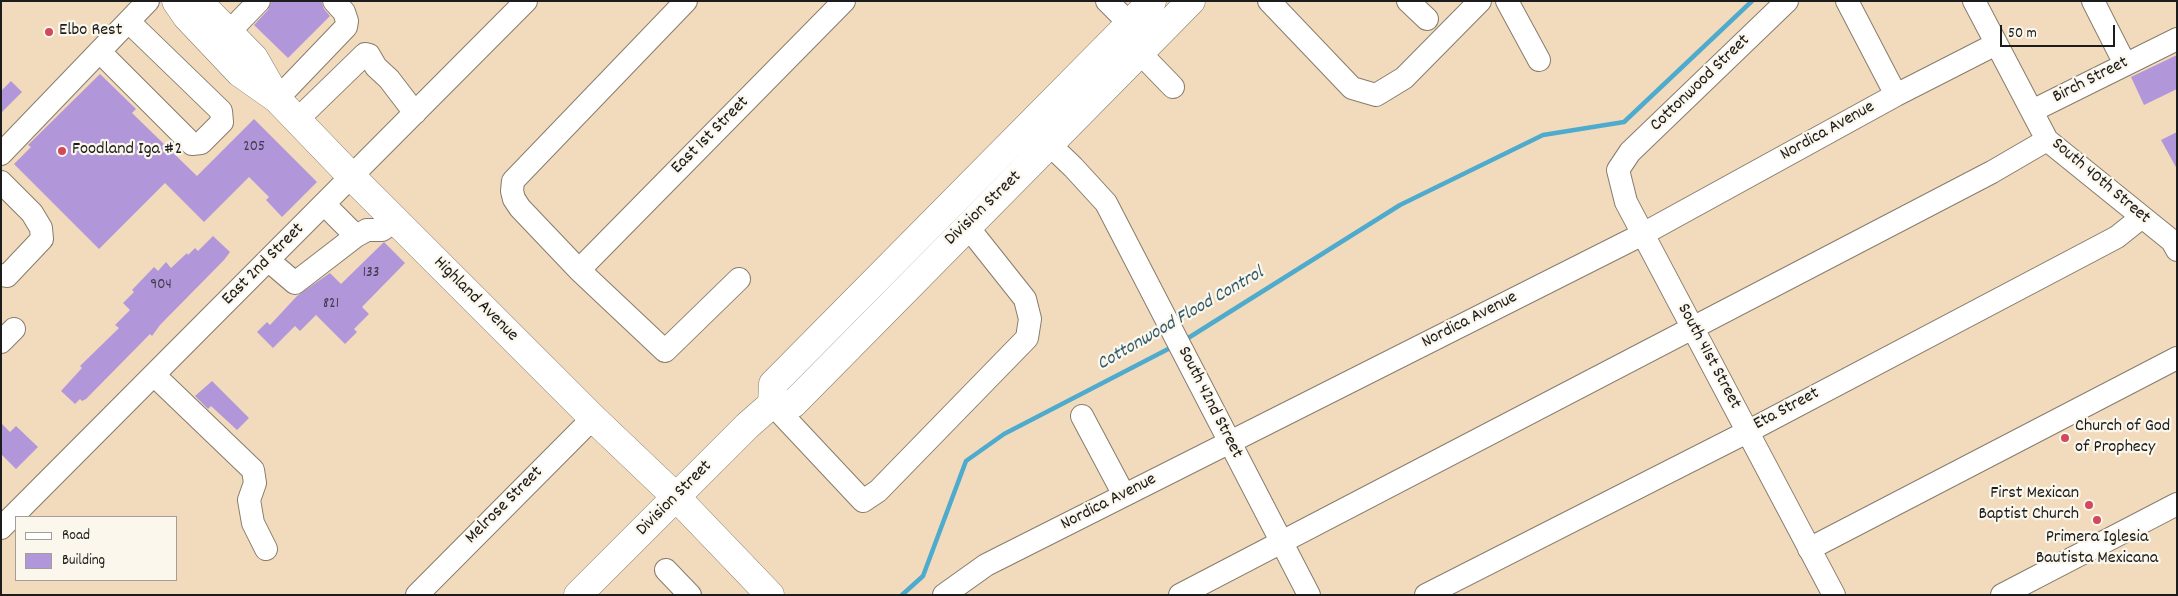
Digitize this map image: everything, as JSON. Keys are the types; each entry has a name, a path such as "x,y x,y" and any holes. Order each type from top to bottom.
{"main road":[{"name":"Division Street","path":"772,404 774,384 1152,1"},
{"name":"Division Street","path":"578,595 747,426 772,404 793,404 1191,1"},
{"name":"Highland Avenue","path":"277,99 254,58 229,32 195,2 187,17 240,73 277,99 352,177 593,418 677,498 770,595"}],"street":[{"path":"1,154 148,1"},
{"path":"229,32 259,1"},
{"path":"277,99 346,27 347,21 344,12 334,1"},
{"path":"686,1 513,181 512,191 514,199 520,208 579,270 665,352 739,279"},
{"path":"1107,1 1129,23"},
{"path":"1269,1 1352,88 1376,95 1404,78 1480,1"},
{"path":"1408,1 1427,19"},
{"path":"1507,1 1539,60"},
{"name":"Cottonwood Street","path":"1618,170 1630,152 1787,1"},
{"path":"1847,1 1896,94"},
{"name":"South 40th Street","path":"1974,1 2047,140 2172,241 2177,250"},
{"path":"2093,1 2125,64"},
{"name":"East 1st Street","path":"579,270 840,3"},
{"name":"East 2nd Street","path":"1,528 415,113 516,4"},
{"path":"100,52 192,144 201,143 222,122 221,111 129,22"},
{"name":"Birch Street","path":"2032,111 2177,38"},
{"name":"Nordica Avenue","path":"944,595 986,566 1643,234 1896,94 1996,44"},
{"path":"1139,52 1173,87"},
{"path":"297,120 365,54 369,55 376,68 389,79 415,113"},
{"path":"1180,595 1992,172 2047,140"},
{"name":"South 42nd Street","path":"1050,145 1073,167 1106,204 1308,595"},
{"name":"South 41st Street","path":"1618,170 1626,202 1834,595"},
{"path":"1,182 32,213 41,228 42,239 7,276 1,275"},
{"path":"324,204 356,236"},
{"name":"Eta Street","path":"1426,595 1747,432 2117,238 2142,217"},
{"path":"268,260 295,283 310,269 356,236 367,230 382,230 396,220"},
{"path":"772,404 864,501 878,491 1026,338 1030,319 1025,299 967,226"},
{"path":"285,243 310,269"},
{"path":"1809,549 2177,358"},
{"path":"154,375 253,470 255,483 249,500 252,523 266,549"},
{"path":"1082,416 1124,495"},
{"name":"Melrose Street","path":"417,595 593,418"},
{"path":"2002,595 2177,504"},
{"path":"666,570 690,595"}],"building":[{"path":"272,1 321,1 324,9 330,16 288,58 254,25 268,10"},
{"path":"2177,55 2177,89 2144,105 2131,77"},
{"path":"100,74 136,109 132,113 197,176 254,119 317,182 282,217 266,200 269,197 249,177 204,222 165,183 99,249 14,164 31,147 28,145"},
{"path":"11,81 22,92 1,113 1,91"},
{"path":"2177,132 2177,169 2161,140"},
{"path":"213,236 230,252 224,260 160,325 152,336 150,334 86,399 82,401 80,399 75,404 61,391 82,368 80,366 119,328 115,325 130,310 123,303 134,292 132,290 154,267 158,271 166,262 171,268 187,253 188,255 195,248 198,251"},
{"path":"384,242 405,263 362,307 369,314 354,329 357,332 345,344 316,315 300,331 295,326 273,348 257,332 267,322 270,325 297,296 330,273 341,284"},
{"path":"212,381 249,418 237,430 211,406 208,409 195,396"},
{"path":"1,423 10,432 16,426 38,447 16,469 1,454"}],"waterway":[{"name":"Cottonwood Flood Control","path":"1185,340 1400,205 1543,135 1624,122 1752,1"},
{"name":"Cottonwood Flood Control","path":"902,595 923,576 966,461 1004,434 1174,346"}],"place":[{"name":"Elbo Rest","path":"49,32"},
{"name":"Foodland Iga #2","path":"62,151"},
{"name":"Church of God of Prophecy","path":"2065,438"},
{"name":"First Mexican Baptist Church","path":"2089,505"},
{"name":"Primera Iglesia Bautista Mexicana","path":"2097,520"}]}
